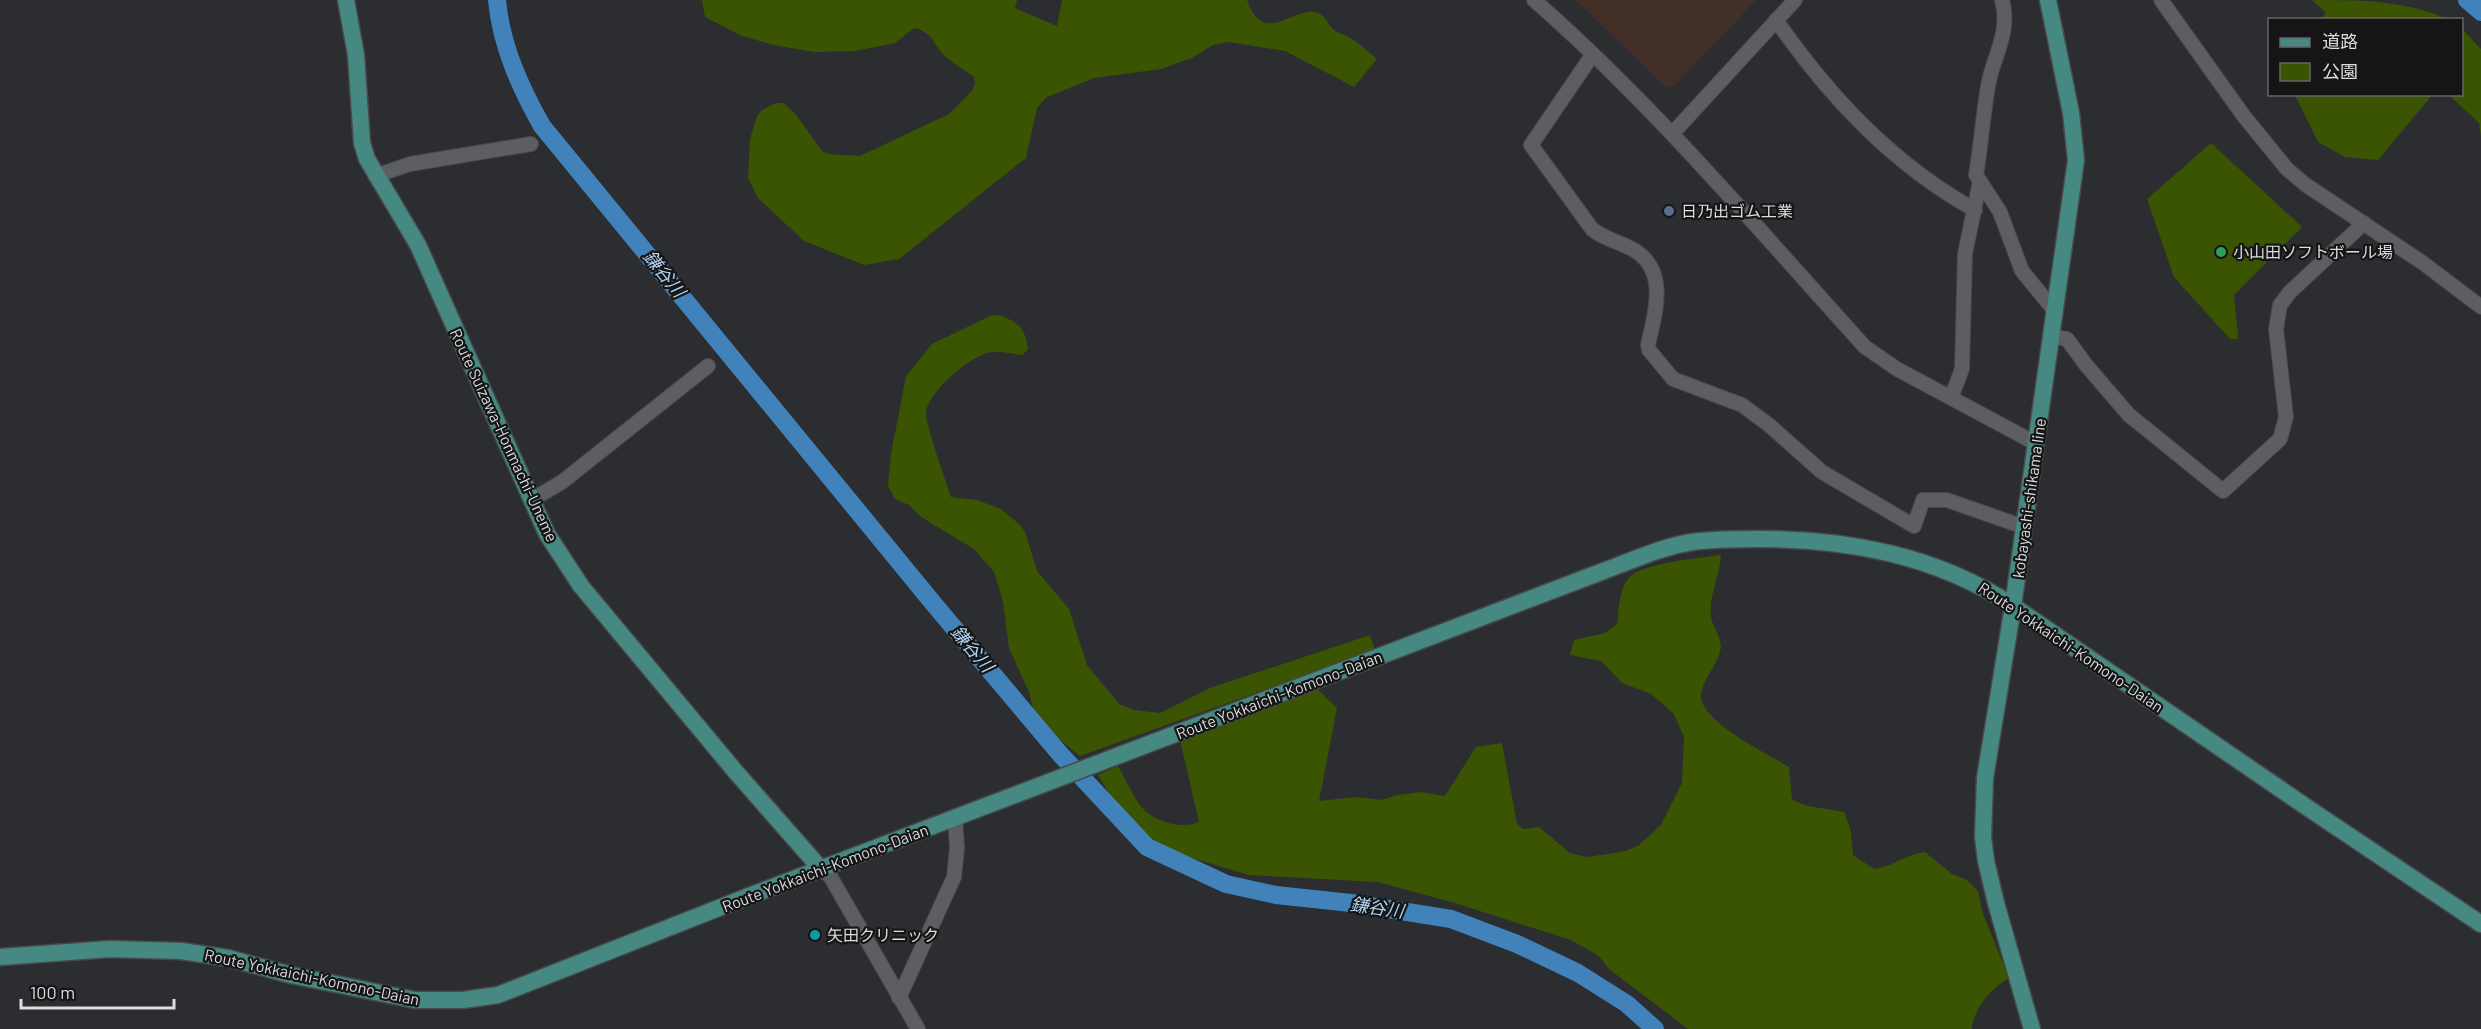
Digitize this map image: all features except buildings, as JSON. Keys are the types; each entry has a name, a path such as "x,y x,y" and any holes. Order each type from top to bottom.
{"main road":[{"name":"Route Suizawa-Honmachi-Uneme","path":"346,0 356,55 362,143 375,176 418,245 547,534 581,586 727,763 821,869"},
{"name":"kobayashi-shikama line","path":"2032,1029 1996,903 1983,837 1985,777 2037,444 2076,160 2071,113 2048,0"},
{"name":"Route Yokkaichi-Komono-Daian","path":"0,957 110,949 181,951 228,958 291,975 415,1000 462,1000 498,995 516,990 821,869 1601,572 1690,542 1797,539 1856,545 1878,550 1966,578 2013,606 2304,806 2481,924"}],"street":[{"path":"1534,0 1593,54 1672,134 1865,346 1897,369 2037,444"},
{"path":"1672,134 1795,0"},
{"path":"2002,0 2003,35 1988,83 1976,175 2000,212 2022,271 2054,310"},
{"path":"2161,0 2243,115 2287,169 2306,185 2423,262 2481,307"},
{"path":"1776,20 1808,66 1899,160 1974,210"},
{"path":"1593,54 1531,145 1592,229 1606,238 1633,249 1652,267 1655,276 1656,303 1648,345 1649,350 1673,379 1742,405 1769,425 1821,472 1914,526 1923,500 1947,500 2024,527"},
{"path":"375,176 401,166 531,144"},
{"path":"1952,398 1962,369 1965,254 1980,181"},
{"path":"2051,336 2067,339 2129,415 2223,491 2275,445 2285,428 2286,417 2276,328 2280,304 2364,223"},
{"path":"533,499 562,482 708,366"},
{"path":"899,998 954,877 963,815"},
{"path":"821,869 836,886 918,1029"}],"shaded area":[{"path":"1576,0 1756,0 1674,86 1668,87 1663,85"}],"green space":[{"path":"702,0 1017,0 1015,8 1057,26 1062,0 1247,0 1254,14 1262,21 1271,23 1309,12 1318,13 1334,30 1355,41 1377,59 1354,87 1285,51 1229,42 1213,45 1192,58 1161,69 1094,78 1047,97 1037,108 1026,158 899,259 864,265 804,241 758,198 748,178 750,139 757,116 762,110 776,103 784,103 797,116 822,151 829,154 860,156 949,114 972,91 975,84 974,77 945,56 931,38 919,29 914,28 895,43 855,51 814,52 774,45 742,36 705,17"},
{"path":"2312,0 2381,2 2415,8 2444,18 2321,18 2326,13"},
{"path":"2463,30 2481,49 2481,136 2479,123 2450,96 2463,96"},
{"path":"2295,96 2431,96 2378,160 2345,157 2318,142"},
{"name":"小山田ソフトボール場","path":"2211,143 2302,227 2234,295 2237,339 2230,339 2174,277 2147,199"},
{"path":"1000,315 1012,321 1023,331 1028,349 1023,355 991,352 983,355 962,367 942,385 934,395 926,413 932,440 951,497 977,500 1001,509 1025,532 1037,571 1069,609 1087,665 1119,704 1134,710 1160,713 1210,688 1370,635 1375,650 1080,756 1036,721 1029,692 1009,648 1003,601 994,572 974,549 921,517 909,505 895,499 888,486 891,454 906,376 932,344 990,316"},
{"path":"1721,555 1711,617 1721,647 1702,689 1703,704 1722,726 1789,767 1792,800 1808,806 1844,812 1851,831 1853,855 1874,869 1925,852 1952,874 1967,880 1978,891 1983,914 2009,978 1996,987 1984,1000 1973,1021 1972,1029 1688,1029 1609,969 1599,956 1571,940 1458,904 1378,882 1249,875 1158,848 1118,809 1098,775 1118,766 1139,804 1151,815 1175,824 1199,822 1180,740 1316,688 1337,708 1319,801 1356,797 1382,800 1397,795 1421,792 1445,796 1476,747 1502,743 1517,824 1523,829 1539,827 1570,853 1587,857 1622,852 1638,846 1661,825 1682,783 1684,737 1674,714 1651,694 1622,683 1601,661 1570,655 1574,640 1605,633 1617,624 1623,589 1634,573 1671,562"}],"waterway":[{"name":"鎌谷川","path":"497,0 507,49 526,96 542,126 933,603 1060,754 1147,847 1226,884 1276,895 1351,903 1451,919 1517,944 1578,973 1627,1004 1655,1029"},
{"path":"2467,0 2481,12"}],"place":[{"name":"日乃出ゴム工業","path":"1669,211"},
{"name":"小山田ソフトボール場","path":"2221,252"},
{"name":"矢田クリニック","path":"815,935"}]}
